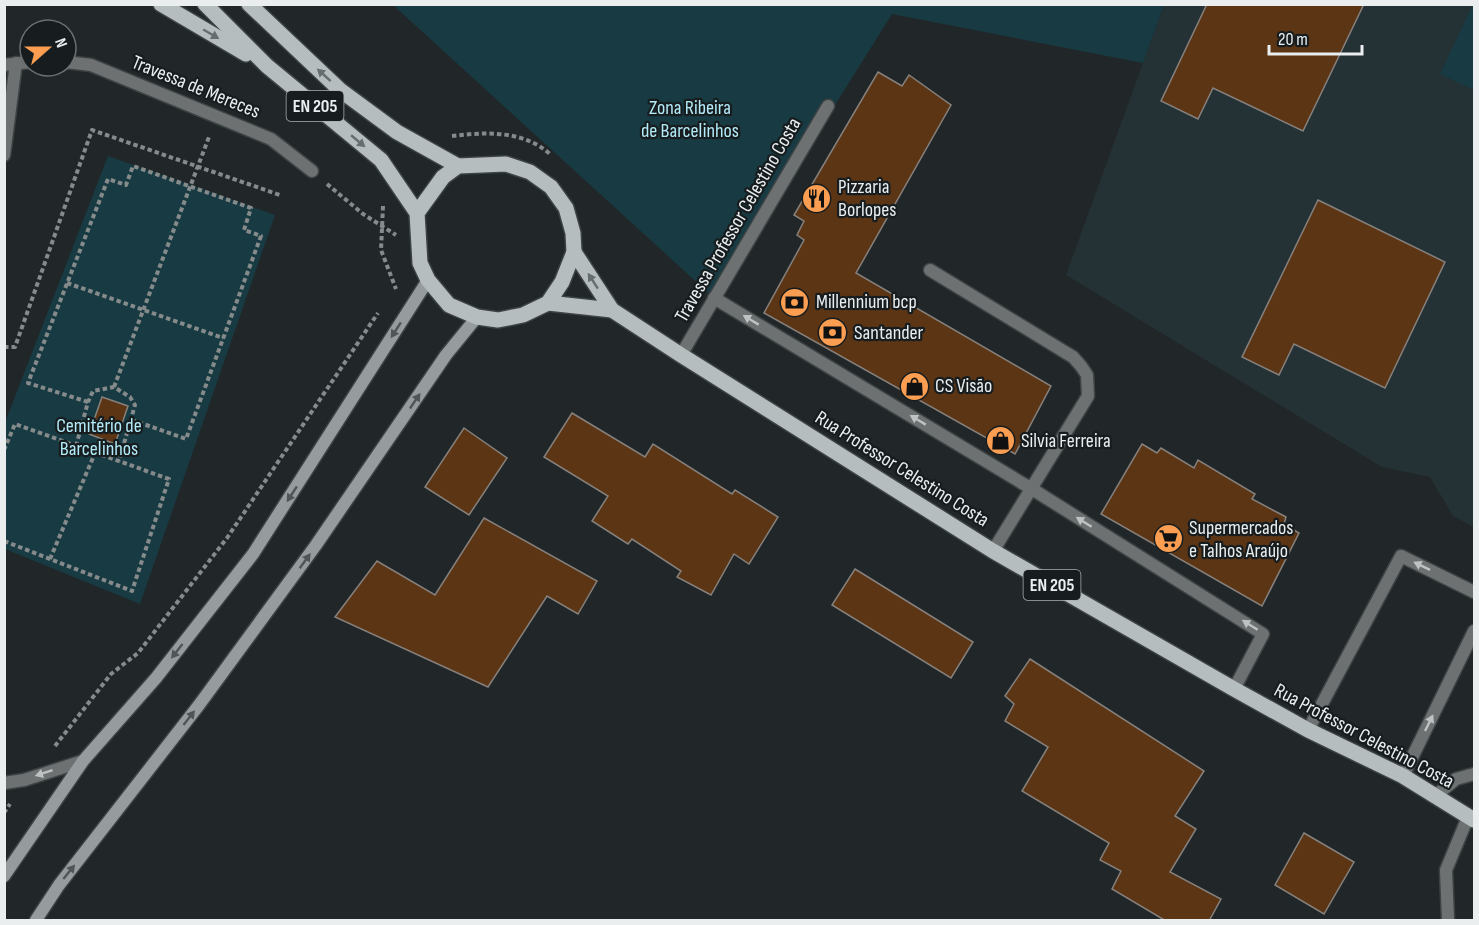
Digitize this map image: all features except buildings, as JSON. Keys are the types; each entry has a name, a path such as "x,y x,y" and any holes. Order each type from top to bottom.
{"main road":[{"path":"161,4 267,66"},
{"name":"EN 205","path":"205,4 267,66 381,160 417,213"},
{"name":"EN 205","path":"249,4 340,90 397,132 458,166"},
{"path":"506,164 530,172 551,187 566,208 573,233 574,252 562,282 548,303 523,315 498,320 477,317 449,305 428,280 420,263 417,213 443,177 458,166 506,164"},
{"name":"Rua Professor Celestino Costa","path":"574,252 612,310 681,355 993,551 1233,690 1308,730 1403,776 1471,818"},
{"path":"4,876 83,761 156,678 253,554 428,280"},
{"path":"548,303 612,310"},
{"path":"36,921 59,885 206,696 316,545 446,355 477,317"}],"street":[{"name":"Travessa de Mereces","path":"78,63 91,65 271,139 312,171"},
{"path":"4,155 10,64"},
{"name":"Travessa Professor Celestino Costa","path":"681,355 828,106"},
{"path":"930,270 1060,348 1073,357 1087,375 1088,396 993,551"},
{"path":"714,298 1032,489 1263,634 1233,690"},
{"path":"1308,730 1401,556 1474,592"},
{"path":"1403,776 1474,631"},
{"path":"4,783 83,761"},
{"path":"1435,796 1456,779 1474,774"},
{"path":"1448,921 1446,870 1471,818"}],"path":[{"path":"114,387 216,116"},
{"path":"4,346 15,347 93,130 280,195"},
{"path":"427,149 435,142 453,135 498,132 539,145 554,159"},
{"path":"88,402 28,383 108,179 126,186 133,166 252,208 244,230 261,236 186,439 132,420"},
{"path":"312,171 363,214 419,250"},
{"path":"388,297 395,288 381,250 384,193 396,181"},
{"path":"67,283 223,338"},
{"path":"4,813 111,674 138,653 227,538 382,307"},
{"path":"76,446 93,391 114,387 130,397 135,405 119,461"},
{"path":"4,450 15,424 169,479 132,591 4,541"},
{"path":"50,559 95,453"}],"shaded area":[{"path":"1164,5 1474,5 1474,527 1453,516 1430,477 1382,467 1066,275"}],"green space":[{"name":"Zona Ribeira de Barcelinhos","path":"393,5 1164,5 1143,63 892,14 714,298"},
{"path":"1474,5 1474,90 1440,74"},
{"name":"Cemitério de Barcelinhos","path":"108,156 275,215 140,604 5,549 4,425"}],"place":[{"name":"Pizzaria Borlopes","path":"817,199"},
{"name":"Millennium bcp","path":"795,302"},
{"name":"Santander","path":"833,333"},
{"name":"CS Visão","path":"914,386"},
{"name":"Silvia Ferreira","path":"1000,441"},
{"name":"Supermercados e Talhos Araújo","path":"1168,539"}]}
